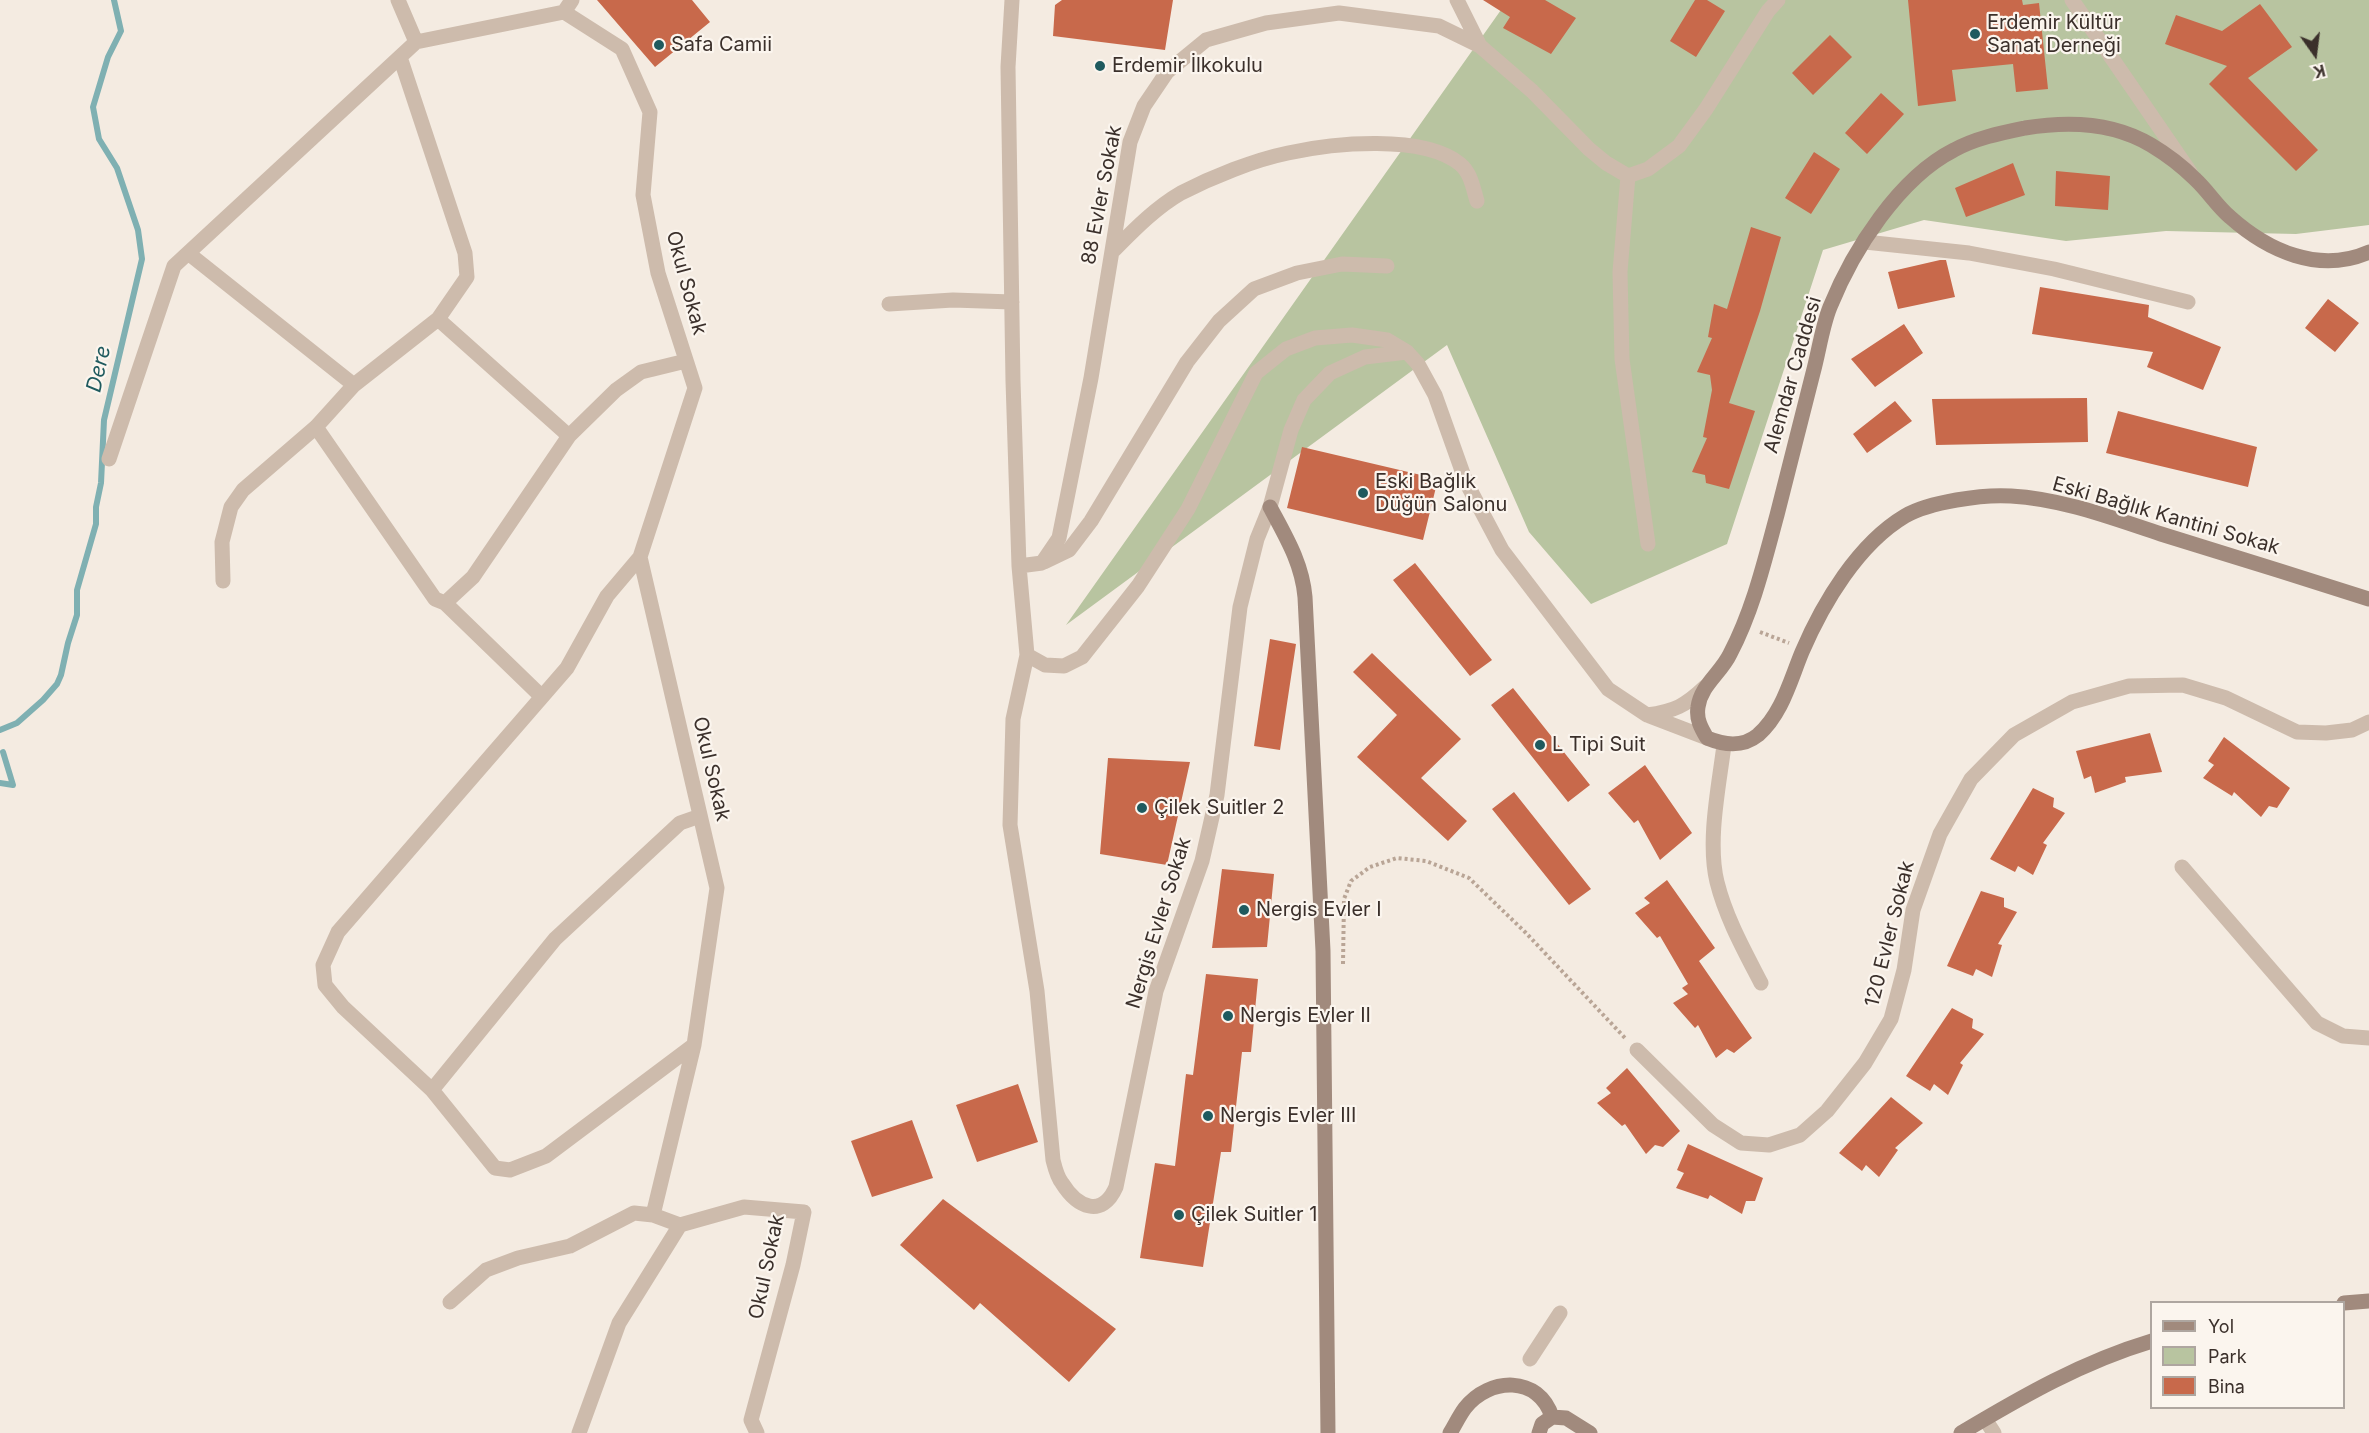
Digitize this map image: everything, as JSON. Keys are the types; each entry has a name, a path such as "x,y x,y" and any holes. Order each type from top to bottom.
{"street":[{"path":"398,0 416,42"},
{"path":"1012,0 1008,67 1012,302 1019,566 1027,655 1045,665 1064,666 1082,657 1138,586 1188,509 1256,373 1286,349 1315,338 1352,335 1387,340 1407,352 1418,364 1435,395 1466,482 1502,550 1608,689 1647,715 1724,745 1713,830 1717,880 1731,925 1761,983"},
{"path":"1457,0 1480,46"},
{"path":"1648,544 1622,359 1620,272 1628,176 1648,169 1679,146 1706,109 1768,11 1778,0"},
{"path":"2072,0 2195,179"},
{"path":"109,459 174,266 416,42 568,6"},
{"name":"Okul Sokak","path":"568,6 622,49 650,112 643,195 658,273 694,388 640,556 717,888 694,1046 653,1215"},
{"name":"88 Evler Sokak","path":"1042,563 1059,538 1091,378 1130,142 1144,106 1167,72 1206,40 1266,23 1339,13 1439,26 1480,46 1532,91 1605,163 1628,176"},
{"path":"223,581 222,542 231,507 243,490 316,427 354,385 438,319 467,278 465,253 400,57"},
{"name":"Alemdar Caddesi","path":"1707,738 1697,721 1698,705 1706,687 1728,658 1758,586 1830,308 1865,242 1885,212 1920,173 1954,150 1997,133 2038,126 2078,124 2119,130 2151,145 2195,179 2228,216 2254,237 2279,250 2308,260 2338,261 2369,252"},
{"path":"1112,252 1144,220 1180,194 1232,171 1287,153 1345,146 1408,145 1439,151 1462,165 1470,177 1477,201"},
{"path":"1865,242 1969,253 2054,269 2188,302"},
{"path":"188,253 354,385"},
{"path":"1019,566 1042,563 1069,550 1091,521 1187,362 1219,321 1254,289 1297,273 1342,264 1387,266"},
{"path":"889,304 953,300 1012,302"},
{"path":"438,319 569,436"},
{"path":"1328,1433 1323,986 1303,576 1295,554 1270,507 1291,430 1304,400 1330,373 1365,357 1407,352"},
{"path":"445,603 473,576 569,436 616,390 641,372 686,361"},
{"path":"316,427 435,599 445,603 541,696"},
{"name":"Eski Bağlık Kantini Sokak","path":"1724,745 1740,744 1757,736 1778,713 1804,648 1835,588 1866,547 1906,515 1951,500 2011,496 2069,505 2369,599"},
{"name":"Nergis Evler Sokak","path":"1027,655 1013,719 1010,825 1037,991 1053,1160 1060,1181 1072,1197 1087,1206 1101,1206 1110,1198 1116,1187 1156,991 1202,861 1217,795 1240,607 1257,539 1270,507"},
{"path":"640,556 607,596 567,668 338,932 324,965 325,985 343,1007 432,1090 495,1168 510,1170 546,1156 694,1046"},
{"name":"120 Evler Sokak","path":"1637,1050 1713,1125 1742,1143 1769,1145 1800,1135 1833,1103 1865,1063 1891,1019 1904,970 1914,910 1940,834 1971,779 2014,735 2072,702 2129,686 2183,686 2226,698 2297,732 2326,733 2352,730 2369,722"},
{"path":"1647,715 1669,712 1687,704 1706,687"},
{"path":"432,1090 555,939 680,823 700,816"},
{"path":"2182,867 2317,1023 2343,1036 2369,1038"},
{"name":"Okul Sokak","path":"680,1225 744,1207 804,1212 793,1265 751,1420 757,1433"},
{"path":"450,1302 486,1270 518,1258 570,1246 634,1213 653,1215 680,1225 619,1323 579,1433"},
{"path":"2345,1303 2369,1300"},
{"path":"1530,1359 1560,1313"},
{"path":"1961,1433 2050,1382 2112,1353 2150,1341"},
{"path":"1450,1433 1466,1407 1485,1391 1501,1385 1516,1385 1531,1389 1559,1417 1590,1433"},
{"path":"1539,1433 1542,1424 1559,1417"},
{"path":"1985,1419 1994,1433"}],"path":[{"path":"1743,626 1804,648"},
{"path":"1323,986 1341,972 1344,958 1344,899 1351,881 1370,867 1397,858 1426,861 1469,878 1526,933 1637,1050"}],"green space":[{"path":"1508,0 2369,0 2369,225 2296,234 2166,231 2066,241 1924,220 1823,250 1727,544 1591,604 1529,532 1447,345 1066,625"}],"building":[{"name":"Safa Camii","path":"597,0 692,0 710,22 655,67"},
{"path":"1062,0 1173,0 1165,50 1053,36 1055,5"},
{"path":"1483,0 1545,0 1576,18 1551,54 1503,28 1510,17"},
{"path":"1695,0 1707,0 1725,11 1696,57 1670,41"},
{"path":"1908,0 2022,0 2023,5 2039,3 2048,89 2016,92 2013,64 1952,70 1956,101 1918,106"},
{"path":"2260,4 2292,47 2248,78 2318,150 2296,171 2209,84 2227,66 2165,44 2176,15 2222,31"},
{"path":"1830,35 1852,57 1813,95 1792,73"},
{"path":"1881,93 1904,114 1867,154 1845,133"},
{"path":"1814,152 1840,169 1811,214 1785,198"},
{"path":"2013,163 2025,195 1966,217 1955,188"},
{"path":"2056,171 2110,176 2108,210 2055,206"},
{"path":"1751,227 1781,237 1760,311 1729,403 1755,411 1729,489 1706,483 1705,475 1692,472 1707,438 1703,437 1712,390 1710,375 1697,372 1712,338 1708,337 1714,304 1727,309"},
{"path":"1946,260 1955,297 1898,309 1888,272"},
{"path":"2040,287 2149,305 2148,317 2221,347 2203,390 2147,367 2153,352 2032,334"},
{"path":"2328,299 2359,323 2335,352 2305,328"},
{"path":"1904,324 1923,353 1875,387 1851,359"},
{"path":"2087,398 2088,442 1936,445 1932,399"},
{"path":"1895,401 1912,421 1867,453 1853,434"},
{"path":"2118,411 2257,447 2248,487 2106,453"},
{"name":"Eski Bağlık Düğün Salonu","path":"1302,447 1438,479 1423,540 1287,508"},
{"path":"1415,563 1492,660 1470,676 1393,580"},
{"path":"1270,639 1296,644 1280,750 1254,746"},
{"path":"1372,653 1461,739 1421,778 1467,821 1448,841 1357,757 1397,715 1353,672"},
{"name":"L Tipi Suit","path":"1513,688 1590,785 1568,802 1491,705"},
{"path":"2150,733 2162,772 2125,777 2126,782 2095,793 2091,776 2084,779 2076,751"},
{"path":"2224,737 2290,788 2277,808 2269,806 2261,817 2234,792 2232,796 2203,778 2214,765 2208,761"},
{"name":"Çilek Suitler 2","path":"1108,758 1190,762 1167,865 1100,854"},
{"path":"1645,765 1692,833 1660,860 1638,820 1634,823 1608,793"},
{"path":"2033,788 2054,798 2053,807 2065,813 2043,843 2047,845 2033,875 2018,866 2015,872 1990,859"},
{"name":"L Tipi Suit","path":"1514,792 1591,889 1569,905 1492,809"},
{"name":"Nergis Evler I","path":"1222,869 1274,874 1267,947 1212,948"},
{"path":"1667,880 1715,948 1699,961 1752,1038 1734,1053 1727,1049 1716,1058 1698,1025 1695,1028 1673,1003 1688,994 1682,988 1688,984 1660,936 1657,938 1635,913 1650,903 1644,898"},
{"path":"1981,891 2004,898 2004,907 2017,912 1998,944 2002,945 1992,977 1976,969 1973,976 1947,966"},
{"path":"1206,974 1258,979 1251,1052 1242,1052 1231,1152 1221,1152 1203,1267 1140,1258 1155,1163 1175,1166 1186,1074 1193,1075"},
{"path":"1952,1008 1973,1019 1972,1028 1984,1034 1960,1063 1963,1065 1948,1095 1934,1084 1930,1091 1906,1076"},
{"path":"1627,1068 1680,1131 1663,1147 1655,1145 1646,1154 1625,1124 1622,1126 1597,1103 1611,1093 1606,1088"},
{"path":"1018,1084 1038,1142 977,1162 956,1105"},
{"path":"1891,1097 1923,1123 1895,1148 1898,1150 1879,1177 1866,1165 1862,1171 1839,1153"},
{"path":"912,1120 933,1178 872,1197 851,1141"},
{"path":"1688,1144 1763,1178 1755,1201 1746,1201 1742,1214 1710,1195 1708,1199 1676,1188 1684,1173 1677,1170"},
{"path":"943,1199 1116,1329 1069,1382 980,1303 974,1310 900,1245"}],"waterway":[{"name":"Dere","path":"0,730 17,723 43,700 57,684 61,675 77,615 77,590 96,524 96,507 101,483 104,420 142,259 138,230 117,168 99,139 93,107 108,57 121,31 114,0"},
{"name":"Dere","path":"0,783 13,785 3,752"}],"place":[{"name":"Erdemir Kültür Sanat Derneği","path":"1975,34"},
{"name":"Safa Camii","path":"659,45"},
{"name":"Erdemir İlkokulu","path":"1100,66"},
{"name":"Eski Bağlık Düğün Salonu","path":"1363,493"},
{"name":"L Tipi Suit","path":"1540,745"},
{"name":"Çilek Suitler 2","path":"1142,808"},
{"name":"Nergis Evler I","path":"1244,910"},
{"name":"Nergis Evler II","path":"1228,1016"},
{"name":"Nergis Evler III","path":"1208,1116"},
{"name":"Çilek Suitler 1","path":"1179,1215"}]}
